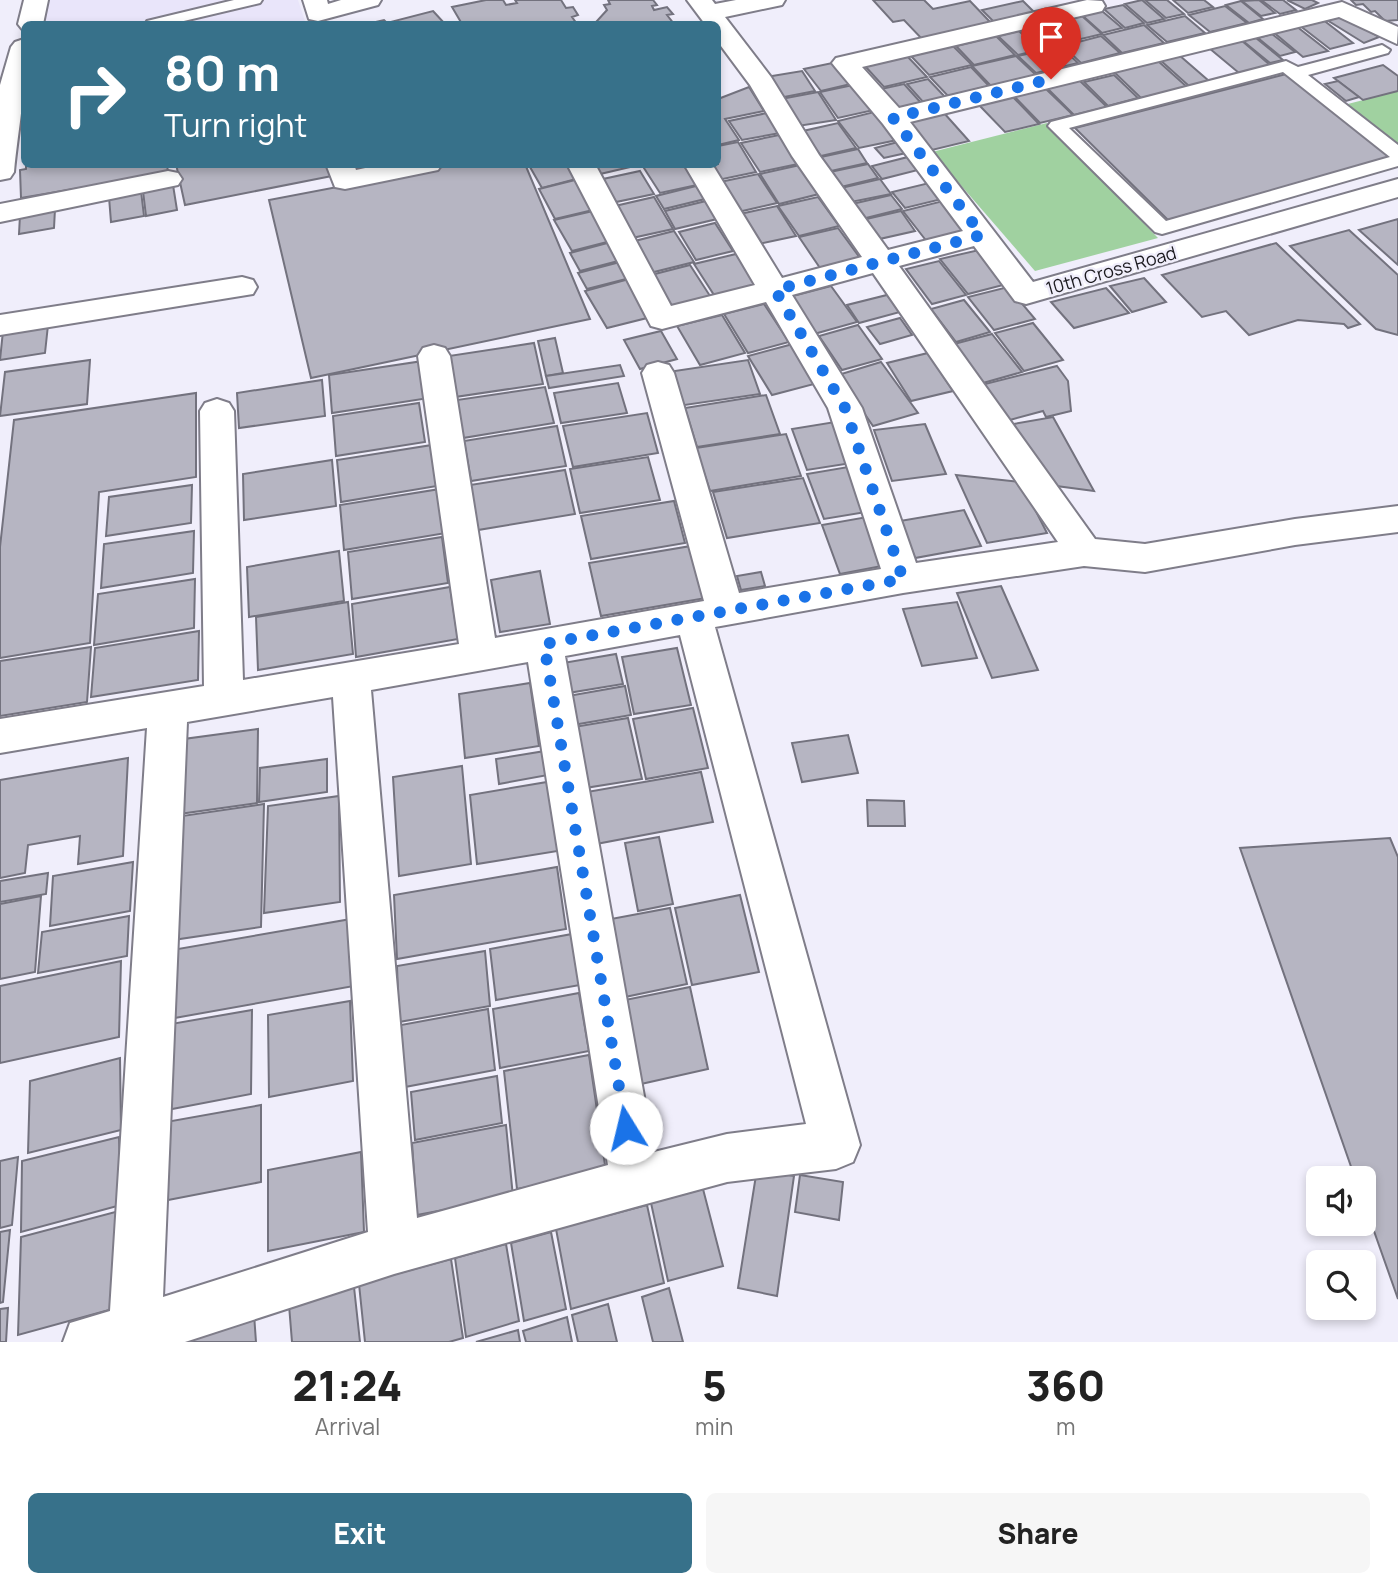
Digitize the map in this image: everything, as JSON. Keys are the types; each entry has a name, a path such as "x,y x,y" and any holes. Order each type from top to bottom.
{"street":[{"path":"32,21 36,0"},
{"path":"317,13 369,0"},
{"path":"704,7 773,0"},
{"name":"10th Cross Road","path":"1098,2 845,63 893,118 1026,294 1398,188"},
{"path":"704,7 715,21"},
{"path":"893,118 1342,9 1394,46"},
{"path":"721,29 762,83 806,156 1084,552"},
{"path":"0,172 6,110 21,58"},
{"path":"341,168 345,181 408,168"},
{"path":"583,168 662,319 982,235"},
{"path":"700,168 845,408 903,579"},
{"path":"0,213 168,179"},
{"path":"0,325 242,287"},
{"path":"434,356 479,654"},
{"path":"167,709 112,1337 394,1249 635,1182 727,1158 836,1145 709,614 658,373"},
{"path":"217,411 223,700"},
{"path":"0,736 351,680 479,654 903,579 1084,552 1145,558 1295,532 1398,519"},
{"path":"544,644 635,1182"},
{"path":"351,680 394,1249"}],"lane":[{"path":"166,21 254,0"},
{"path":"1296,73 1394,46"},
{"path":"1398,155 1286,66 1057,126 1162,228 1398,160"}],"shaded area":[{"path":"41,0 298,0 305,21 39,21"}],"green space":[{"path":"1398,91 1398,147 1344,105"},
{"path":"1047,123 1158,238 1035,271 932,152"}],"building":[{"path":"486,0 503,0 506,5 517,3 515,0 561,0 566,8 573,7 578,15 572,17 575,21 460,21 452,7"},
{"path":"608,0 653,0 657,5 652,6 654,10 667,7 673,14 667,15 672,21 597,21 607,10 604,5 610,4"},
{"path":"873,0 924,0 933,9 970,1 992,24 922,39 904,20 893,22"},
{"path":"1142,0 1164,19 1147,23 1125,4"},
{"path":"1145,0 1167,0 1184,14 1166,18"},
{"path":"1173,0 1204,0 1213,7 1188,13"},
{"path":"1259,0 1275,13 1261,16 1242,1"},
{"path":"1261,0 1283,0 1296,10 1280,14"},
{"path":"1287,0 1312,0 1318,3 1305,9"},
{"path":"1351,0 1398,0 1398,20 1385,21 1375,11 1371,12 1363,4 1356,5"},
{"path":"1023,1 1035,13 994,22 982,10"},
{"path":"1241,1 1263,19 1249,23 1226,5"},
{"path":"1123,5 1144,23 1125,28 1104,9"},
{"path":"1225,6 1247,23 1210,32 1189,15"},
{"path":"433,11 442,21 395,21"},
{"path":"1102,11 1122,28 1102,33 1083,16"},
{"path":"1341,15 1379,37 1364,43 1327,20"},
{"path":"1082,16 1102,34 1081,39 1061,21"},
{"path":"1185,16 1205,33 1167,42 1147,25"},
{"path":"1322,19 1353,43 1330,49 1299,25"},
{"path":"1061,22 1080,40 1062,44 1042,26"},
{"path":"1144,25 1164,43 1122,53 1103,35"},
{"path":"1041,26 1060,44 1040,49 1021,31"},
{"path":"1296,26 1328,51 1303,57 1272,31"},
{"path":"1019,31 1039,50 1018,55 998,36"},
{"path":"1272,34 1295,52 1280,56 1258,38"},
{"path":"996,36 1015,55 974,65 956,46"},
{"path":"1101,36 1120,53 1081,63 1063,46"},
{"path":"1256,38 1283,60 1270,63 1243,41"},
{"path":"1241,40 1270,65 1239,73 1209,48"},
{"path":"953,46 972,65 929,75 911,56"},
{"path":"1060,46 1078,63 1036,73 1018,56"},
{"path":"1179,55 1209,81 1189,86 1159,59"},
{"path":"907,56 927,77 884,87 865,66"},
{"path":"1016,56 1036,75 991,86 972,66"},
{"path":"1158,61 1187,87 1141,98 1113,71"},
{"path":"837,62 855,83 821,91 804,69"},
{"path":"1383,65 1398,76 1398,91 1363,100 1334,78"},
{"path":"971,67 989,86 948,96 930,77"},
{"path":"802,71 815,91 779,98 766,77"},
{"path":"1290,73 1393,156 1168,220 1075,128"},
{"path":"1114,75 1138,98 1108,106 1084,82"},
{"path":"928,79 946,98 924,103 907,84"},
{"path":"1079,80 1107,107 1074,115 1047,88"},
{"path":"1338,81 1359,97 1346,101 1325,84"},
{"path":"904,84 922,104 899,109 881,89"},
{"path":"853,85 874,110 838,118 820,92"},
{"path":"749,87 764,111 725,119 739,140 721,144 721,98"},
{"path":"1046,89 1073,115 1040,123 1014,96"},
{"path":"818,92 836,120 798,126 781,99"},
{"path":"1013,97 1039,124 1005,132 979,105"},
{"path":"874,112 897,140 859,148 838,121"},
{"path":"767,113 780,133 742,140 729,121"},
{"path":"944,113 969,141 932,150 908,121"},
{"path":"838,123 856,148 821,156 803,131"},
{"path":"779,135 798,164 760,172 741,143"},
{"path":"738,142 756,172 718,180 710,168 721,168 721,145"},
{"path":"898,142 906,153 884,158 875,148"},
{"path":"858,149 867,163 831,171 821,157"},
{"path":"908,157 918,170 882,179 872,166"},
{"path":"868,164 878,178 841,187 830,172"},
{"path":"800,165 819,194 779,204 760,174"},
{"path":"167,168 168,173 21,198 20,170"},
{"path":"177,168 334,168 337,175 185,205"},
{"path":"437,168 527,168 590,319 311,378 269,200"},
{"path":"531,168 574,168 580,178 542,188"},
{"path":"597,168 626,168 600,174"},
{"path":"644,168 686,168 697,185 660,193"},
{"path":"640,171 654,194 616,202 603,179"},
{"path":"758,174 777,203 738,212 720,182"},
{"path":"880,179 891,194 851,202 841,188"},
{"path":"575,180 593,210 555,219 539,189"},
{"path":"929,183 942,199 905,208 892,192"},
{"path":"173,185 177,210 146,216 143,191"},
{"path":"696,186 705,199 664,209 656,196"},
{"path":"141,191 144,216 111,222 109,197"},
{"path":"891,195 902,209 862,219 852,204"},
{"path":"654,197 673,229 632,238 615,206"},
{"path":"818,197 839,226 799,236 778,206"},
{"path":"706,201 717,219 675,229 665,211"},
{"path":"943,201 969,233 928,243 903,211"},
{"path":"777,206 796,236 758,244 740,214"},
{"path":"55,209 54,228 19,234 20,215"},
{"path":"593,211 611,241 572,251 554,220"},
{"path":"901,211 915,231 875,240 862,220"},
{"path":"1398,219 1398,265 1359,230"},
{"path":"715,223 733,251 696,260 679,232"},
{"path":"838,228 863,262 822,271 799,237"},
{"path":"1349,230 1398,275 1398,335 1376,329 1290,246"},
{"path":"674,231 694,262 650,273 631,242"},
{"path":"611,242 622,260 580,271 570,253"},
{"path":"1276,243 1360,324 1348,328 1344,324 1298,320 1249,335 1226,311 1202,317 1162,275"},
{"path":"979,250 1007,284 968,294 940,259"},
{"path":"736,254 758,288 716,298 694,264"},
{"path":"939,261 966,295 932,304 906,269"},
{"path":"620,262 630,278 587,289 578,273"},
{"path":"690,265 712,299 672,309 651,275"},
{"path":"1144,278 1166,302 1132,312 1110,286"},
{"path":"629,279 651,317 607,328 585,291"},
{"path":"831,286 857,322 814,334 789,297"},
{"path":"1008,287 1035,319 994,330 968,297"},
{"path":"1106,288 1129,313 1074,328 1051,302"},
{"path":"887,295 900,312 859,323 847,305"},
{"path":"964,300 990,332 956,342 931,309"},
{"path":"764,304 789,342 748,353 724,314"},
{"path":"722,315 745,353 700,365 677,326"},
{"path":"900,318 912,335 880,344 867,327"},
{"path":"1033,323 1063,360 1024,371 995,333"},
{"path":"48,325 45,353 0,360 3,331"},
{"path":"858,325 882,359 842,370 819,336"},
{"path":"661,331 677,359 640,369 624,340"},
{"path":"992,334 1022,372 983,383 954,344"},
{"path":"555,338 563,373 546,376 538,341"},
{"path":"534,343 543,384 455,397 449,356"},
{"path":"793,344 818,383 772,395 748,356"},
{"path":"928,353 953,391 911,401 887,363"},
{"path":"90,360 87,404 0,416 5,372"},
{"path":"748,360 760,394 678,406 668,372"},
{"path":"423,361 429,398 332,413 329,375"},
{"path":"881,362 918,413 873,426 838,375"},
{"path":"620,365 624,376 549,388 546,376"},
{"path":"1057,366 1068,381 1071,411 1046,417 1043,411 1006,421 981,385"},
{"path":"322,380 325,416 239,428 237,393"},
{"path":"618,383 627,413 561,423 554,393"},
{"path":"545,387 554,423 463,438 457,400"},
{"path":"196,393 196,477 99,492 90,643 0,658 0,547 14,420"},
{"path":"766,395 780,434 697,447 685,408"},
{"path":"419,403 425,442 336,456 333,416"},
{"path":"647,413 658,453 573,467 563,426"},
{"path":"1053,417 1094,491 1049,485 1008,425"},
{"path":"841,421 858,462 807,470 792,429"},
{"path":"925,424 946,474 892,481 874,430"},
{"path":"557,426 566,466 471,481 464,441"},
{"path":"786,434 801,476 710,491 696,448"},
{"path":"432,445 437,486 341,502 337,460"},
{"path":"648,457 660,500 580,513 570,469"},
{"path":"332,460 336,506 244,520 243,474"},
{"path":"848,467 866,512 824,519 807,474"},
{"path":"565,470 575,514 478,530 470,485"},
{"path":"956,475 1021,482 1047,533 987,543"},
{"path":"803,478 820,523 727,538 713,492"},
{"path":"192,485 191,523 106,536 109,497"},
{"path":"440,489 446,533 344,550 340,505"},
{"path":"674,501 685,543 591,559 581,516"},
{"path":"964,510 981,546 915,558 900,521"},
{"path":"867,517 887,565 840,574 822,525"},
{"path":"194,531 193,573 101,588 104,544"},
{"path":"442,537 448,583 352,599 348,552"},
{"path":"691,546 706,598 601,616 589,563"},
{"path":"339,551 344,601 249,617 247,567"},
{"path":"540,571 550,624 500,632 491,580"},
{"path":"761,572 765,586 741,590 737,576"},
{"path":"195,579 194,628 94,645 98,594"},
{"path":"1001,586 1038,670 992,678 957,593"},
{"path":"450,587 458,639 356,657 352,604"},
{"path":"348,602 353,654 258,670 256,617"},
{"path":"957,602 977,658 922,666 903,609"},
{"path":"199,631 198,680 91,697 95,648"},
{"path":"91,647 87,702 0,716 0,661"},
{"path":"677,648 691,705 634,714 622,657"},
{"path":"616,654 623,684 568,693 563,663"},
{"path":"530,683 539,746 465,758 459,694"},
{"path":"625,686 631,715 573,725 568,696"},
{"path":"693,708 708,768 646,779 633,719"},
{"path":"628,718 642,779 585,788 574,727"},
{"path":"258,729 257,803 179,814 184,739"},
{"path":"848,735 858,773 802,782 792,743"},
{"path":"545,751 548,775 499,784 496,759"},
{"path":"128,758 123,856 78,864 80,836 28,845 25,873 0,878 0,780"},
{"path":"327,759 327,792 259,802 260,768"},
{"path":"462,766 471,864 399,876 393,777"},
{"path":"701,772 713,822 596,844 587,792"},
{"path":"559,780 570,849 477,864 470,795"},
{"path":"339,796 340,902 264,913 268,806"},
{"path":"867,800 904,801 905,826 868,826"},
{"path":"264,804 261,927 173,940 182,816"},
{"path":"659,837 673,904 638,911 625,843"},
{"path":"1390,838 1398,857 1398,1299 1376,1236 1376,1166 1351,1166 1240,848"},
{"path":"133,862 130,911 50,926 53,876"},
{"path":"557,867 566,929 397,959 394,895"},
{"path":"48,873 46,894 0,902 0,881"},
{"path":"740,895 759,972 692,985 675,908"},
{"path":"41,896 35,972 0,979 0,904"},
{"path":"670,908 687,984 625,997 611,919"},
{"path":"129,916 127,956 38,973 42,932"},
{"path":"351,919 354,986 169,1019 172,950"},
{"path":"572,934 580,985 496,1000 490,949"},
{"path":"485,951 490,1006 399,1022 397,966"},
{"path":"121,961 119,1037 0,1063 0,986"},
{"path":"690,987 708,1069 641,1084 625,1000"},
{"path":"579,993 589,1051 500,1068 493,1009"},
{"path":"350,1001 353,1081 269,1097 268,1015"},
{"path":"488,1009 495,1070 405,1087 401,1025"},
{"path":"252,1010 251,1094 167,1110 171,1024"},
{"path":"589,1055 606,1172 517,1189 504,1071"},
{"path":"120,1058 121,1130 28,1153 30,1081"},
{"path":"497,1076 502,1123 415,1140 411,1092"},
{"path":"261,1105 261,1182 163,1201 166,1122"},
{"path":"506,1125 513,1197 417,1215 412,1143"},
{"path":"119,1137 121,1205 21,1232 22,1161"},
{"path":"361,1152 364,1232 268,1251 268,1170"},
{"path":"18,1157 12,1225 0,1228 0,1161"},
{"path":"757,1169 794,1176 777,1296 738,1288"},
{"path":"800,1175 843,1182 839,1220 795,1212"},
{"path":"703,1189 723,1266 668,1281 651,1203"},
{"path":"647,1205 664,1283 571,1309 556,1229"},
{"path":"119,1211 120,1307 18,1335 21,1237"},
{"path":"10,1230 3,1302 0,1303 0,1232"},
{"path":"551,1232 566,1309 524,1321 511,1243"},
{"path":"506,1244 519,1321 466,1337 455,1258"},
{"path":"451,1259 463,1338 449,1342 365,1342 359,1284"},
{"path":"354,1287 360,1342 292,1342 289,1305"},
{"path":"669,1288 683,1342 653,1342 642,1297"},
{"path":"608,1304 617,1342 578,1342 572,1315"},
{"path":"8,1308 6,1342 0,1342 0,1309"},
{"path":"254,1314 256,1342 156,1342"},
{"path":"567,1317 572,1342 526,1342 523,1331"},
{"path":"518,1330 520,1342 476,1342"}],"route":[{"path":"626,1128 544,644 903,579 845,408 775,290 982,235 893,118 1051,79"}]}
